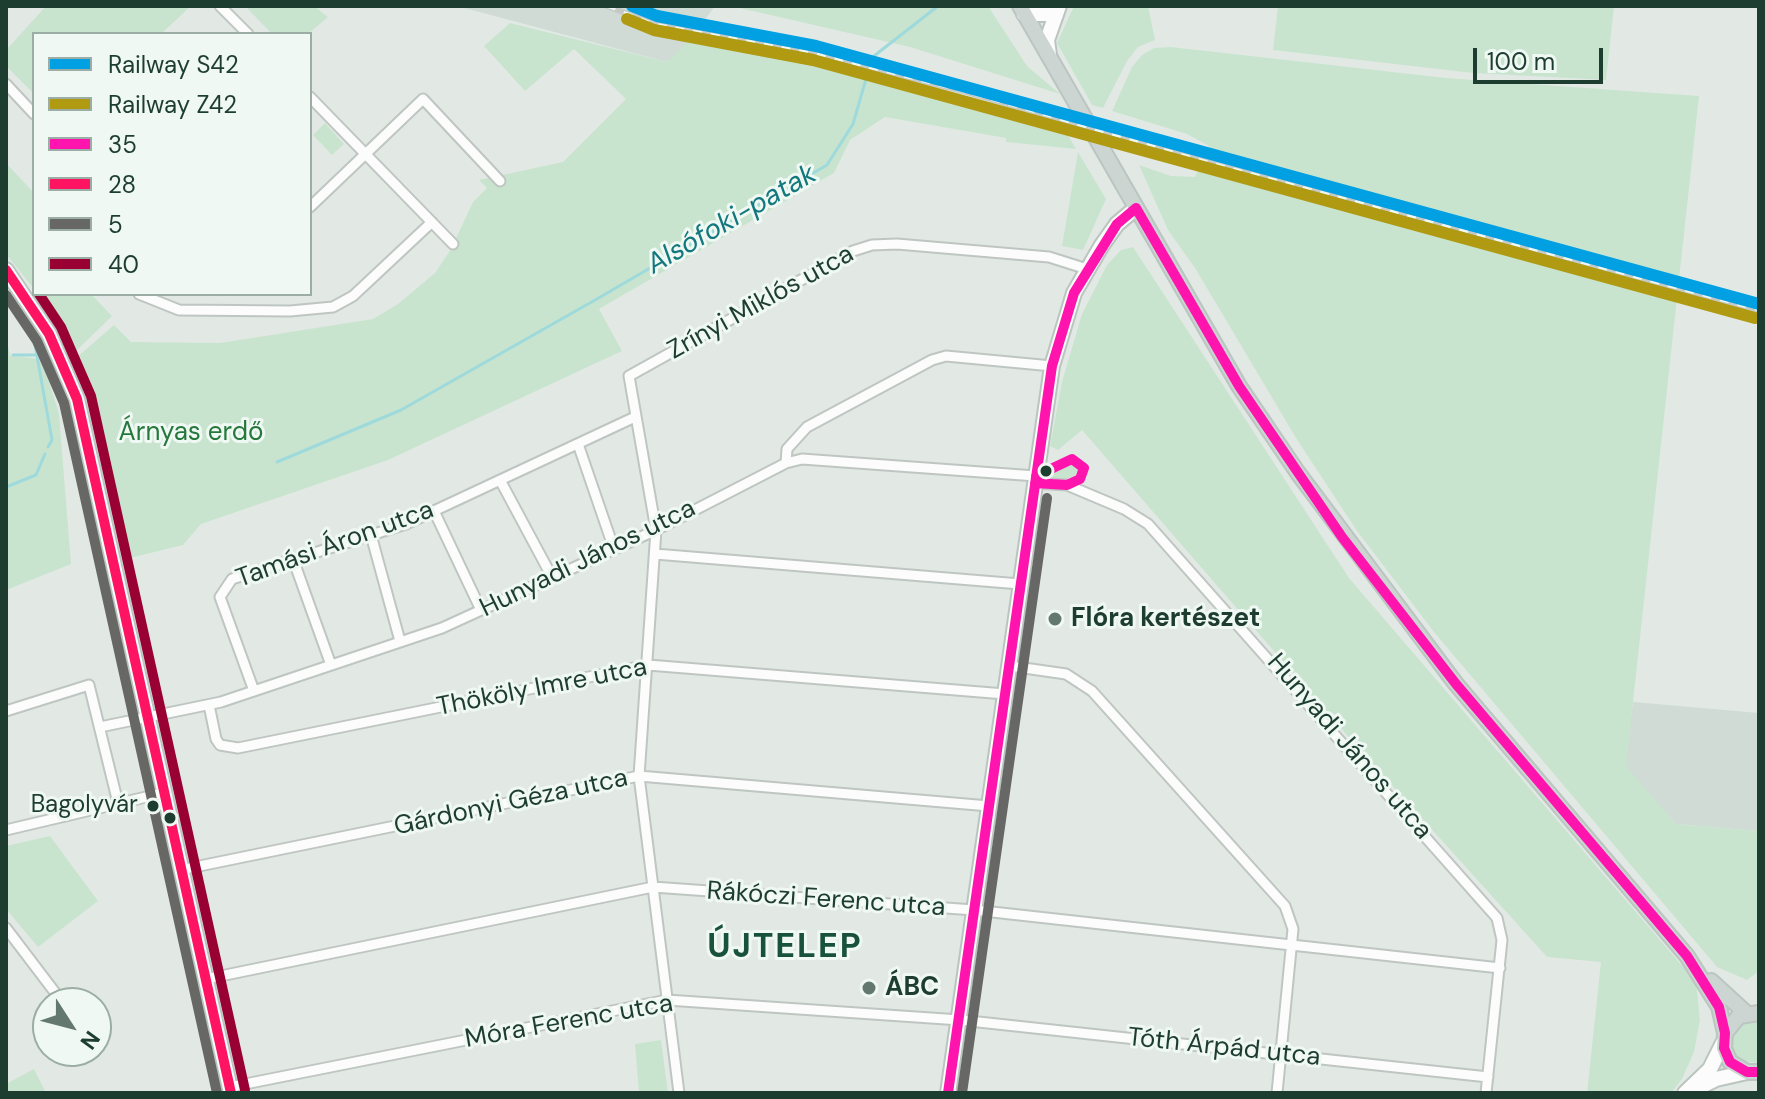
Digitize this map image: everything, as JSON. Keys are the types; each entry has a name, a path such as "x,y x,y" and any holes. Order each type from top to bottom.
{"main road":[{"path":"1026,9 1049,55 1239,386 1342,537 1456,684 1694,966 1719,1007 1730,1062 1755,1073"},
{"path":"1694,966 1752,1013"},
{"path":"1724,1038 1733,1020 1752,1013"}],"street":[{"path":"220,6 246,32"},
{"path":"1026,9 1046,14 1058,6"},
{"path":"1049,55 1047,40 1058,6"},
{"path":"6,84 32,112"},
{"path":"312,99 453,244"},
{"path":"312,205 423,99 500,181"},
{"path":"948,1093 1052,366 1064,321 1087,269 1117,224 1136,208"},
{"path":"144,296 179,310 290,311 333,307 353,296 432,222"},
{"name":"Zrínyi Miklós utca","path":"635,417 629,376 853,251 872,245 1049,257 1087,269"},
{"path":"6,270 49,334 77,399 230,1090"},
{"path":"786,463 787,449 807,427 932,360 946,356 1052,366"},
{"path":"635,417 656,530 639,776 679,1093"},
{"name":"Tamási Áron utca","path":"254,691 221,592 232,579 371,535 434,511 635,417"},
{"path":"578,444 614,549"},
{"name":"Hunyadi János utca","path":"100,727 209,705 442,628 656,530 786,463 802,459 1036,479 1067,485 1114,504 1148,524 1170,545 1497,918 1502,931 1500,968 1486,1093"},
{"path":"500,480 552,577"},
{"path":"434,511 481,610"},
{"path":"371,535 400,641"},
{"path":"655,554 1020,584"},
{"path":"293,559 331,665"},
{"name":"Thököly Imre utca","path":"209,705 216,739 224,746 238,748 648,665 1005,694"},
{"path":"1010,666 1066,674 1092,691 1285,906 1291,917 1292,944 1277,1093"},
{"path":"6,711 89,685 118,803"},
{"name":"Gárdonyi Géza utca","path":"179,870 639,776 989,806"},
{"path":"6,830 163,793"},
{"name":"Rákóczi Ferenc utca","path":"206,979 653,887 974,910 1500,968"},
{"path":"6,928 51,987"},
{"name":"Móra Ferenc utca","path":"230,1090 667,1000 960,1020"},
{"name":"Tóth Árpád utca","path":"960,1020 1488,1077"},
{"path":"1687,1093 1710,1069 1724,1038"},
{"path":"1687,1093 1716,1079 1755,1073"}],"shaded area":[{"path":"457,6 715,6 681,52 667,62"},
{"path":"1633,702 1759,713 1759,831 1676,824 1625,767"}],"green space":[{"path":"46,6 191,6 163,32 32,32 32,92 6,66 6,50"},
{"path":"245,6 314,6 328,17 310,32 270,32"},
{"path":"731,6 988,6 1027,66 1060,94 910,47"},
{"path":"1074,6 1148,6 1155,40 1138,47 1127,61 1103,108 1092,105 1057,43"},
{"path":"1278,6 1614,6 1606,80 1473,73 1273,50"},
{"name":"Árnyas erdő","path":"510,23 667,62 690,40 815,66 1068,135 1076,149 1006,142 1006,138 885,117 850,140 834,173 599,309 622,351 388,460 201,524 183,545 126,559 110,477 76,358 114,325 131,342 220,343 373,319 398,304 435,273 451,249 473,202 487,188 479,180 563,162 626,99 574,49 525,91 484,46"},
{"path":"1171,47 1446,78 1699,96 1626,766 1676,824 1759,831 1759,971 1747,980 1717,967 1434,632 1357,531 1296,438 1195,268 1168,230 1139,165 1171,176 1195,177 1209,146 1187,134 1112,111 1132,67 1142,55 1154,48"},
{"path":"325,123 344,144 332,155 313,135"},
{"path":"1078,152 1106,199 1083,250 1062,246"},
{"path":"6,163 32,191 32,286 6,254"},
{"path":"1133,247 1349,578 1696,982 1700,1020 1694,1052 1682,1079 1671,1093 1587,1093 1601,962 1547,957 1352,741 1082,430 1058,450 1050,446 1062,382 1082,314 1107,265 1121,250"},
{"path":"38,296 93,296 112,316 74,353"},
{"path":"6,334 10,356 42,359 59,414 71,564 6,590"},
{"path":"1067,463 1077,465 1079,470 1074,476 1060,481 1046,478"},
{"path":"50,836 98,901 38,947 6,909 6,846"},
{"path":"1759,1018 1759,1063 1742,1061 1731,1050 1730,1035 1737,1023"},
{"path":"661,1040 668,1093 639,1093 635,1044"},
{"path":"34,1069 46,1093 6,1093 6,1084"}],"waterway":[{"name":"Alsófoki-patak","path":"874,56 938,6"},
{"name":"Alsófoki-patak","path":"590,303 827,165 853,124 868,72"},
{"path":"6,295 27,325 35,345 52,440 48,447"},
{"name":"Alsófoki-patak","path":"277,462 401,410 588,304"},
{"path":"13,355 35,355"},
{"path":"6,487 36,475 45,454"}],"railway":[{"path":"607,6 654,24 813,53 967,92 1197,159 1759,310"}],"rail line":[{"name":"S42","path":"632,6 657,16 816,46 1759,304"},
{"name":"Z42","path":"627,19 654,30 813,60 1755,318"}],"transit line":[{"name":"35","path":"1136,208 1239,386 1342,537 1456,684 1687,956 1719,1007 1725,1033 1724,1048 1730,1062 1747,1072 1759,1072"},
{"name":"35","path":"948,1093 1052,366 1074,293 1117,224 1136,208"},
{"name":"28","path":"6,270 49,334 77,399 231,1093"},
{"name":"5","path":"6,295 37,341 64,403 217,1093"},
{"name":"40","path":"40,296 61,327 91,396 245,1090"},
{"name":"35","path":"1035,483 1067,485 1080,479 1084,468 1072,459 1036,476"},
{"name":"5","path":"962,1093 1047,498"}],"place":[{"name":"Flóra kertészet","path":"1055,619"},
{"name":"Bagolyvár","path":"153,806"},
{"name":"ÁBC","path":"869,988"}],"district":[{"name":"ÚJTELEP","path":"785,948"}]}
